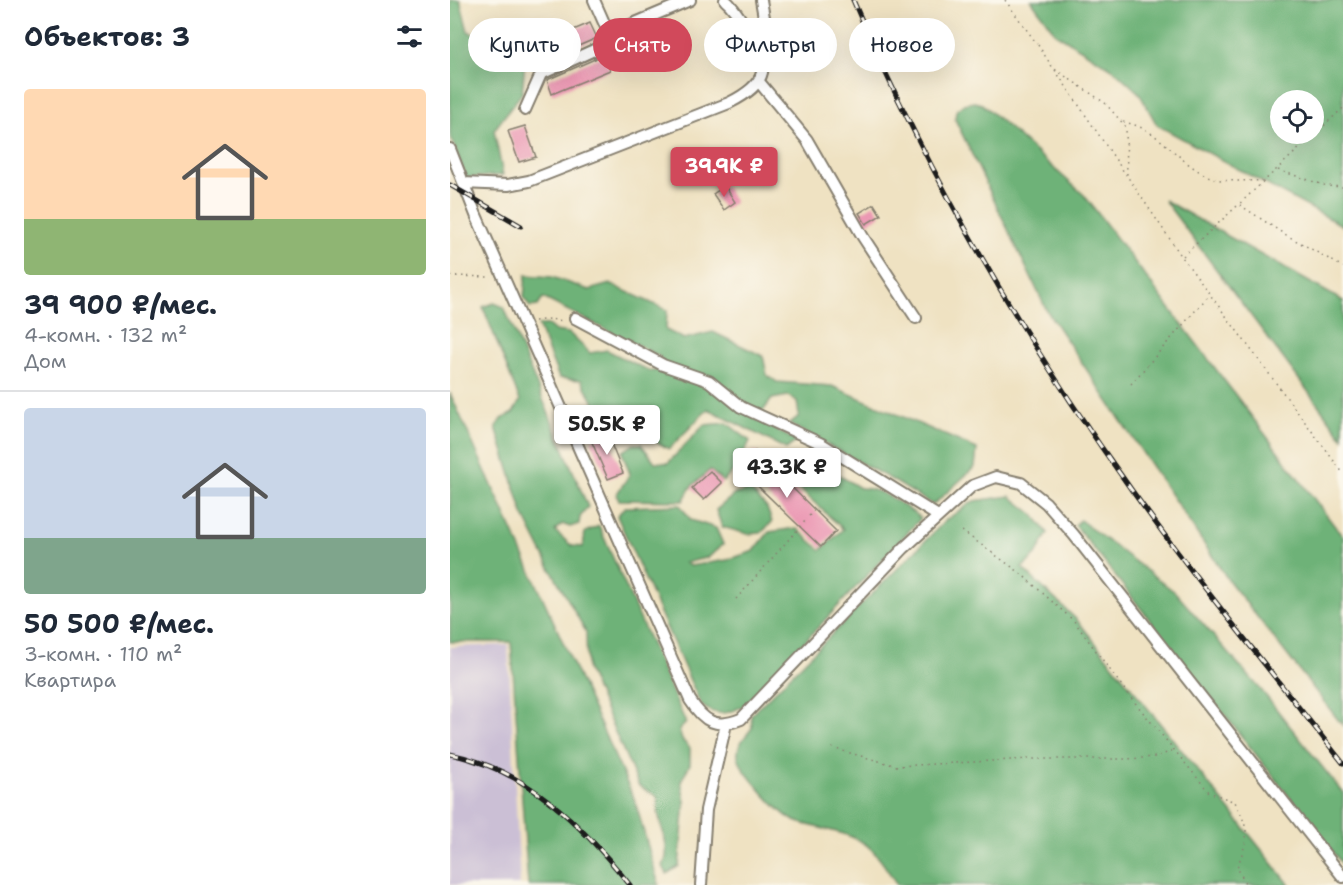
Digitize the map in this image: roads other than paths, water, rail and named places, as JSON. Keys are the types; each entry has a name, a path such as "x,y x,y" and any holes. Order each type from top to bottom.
{"street":[{"path":"594,0 602,18"},
{"path":"647,18 690,0"},
{"path":"725,0 738,18"},
{"path":"761,0 764,18"},
{"path":"525,110 541,74 593,50"},
{"path":"463,183 508,185 530,181 729,103 760,83 762,72"},
{"path":"760,83 807,140 863,237 916,318"},
{"path":"450,149 690,700 710,721 726,724 741,719 938,516 972,486 987,479 1014,479 1036,494 1106,575 1343,877"},
{"path":"575,318 663,365 709,381 741,407 820,443 938,516"},
{"path":"700,885 706,810 726,724"}],"railway":[{"path":"853,0 912,128 945,191 1053,375 1158,527 1343,763"},
{"path":"450,185 521,226"},
{"path":"450,754 504,773 551,803 593,841 630,885"}]}
